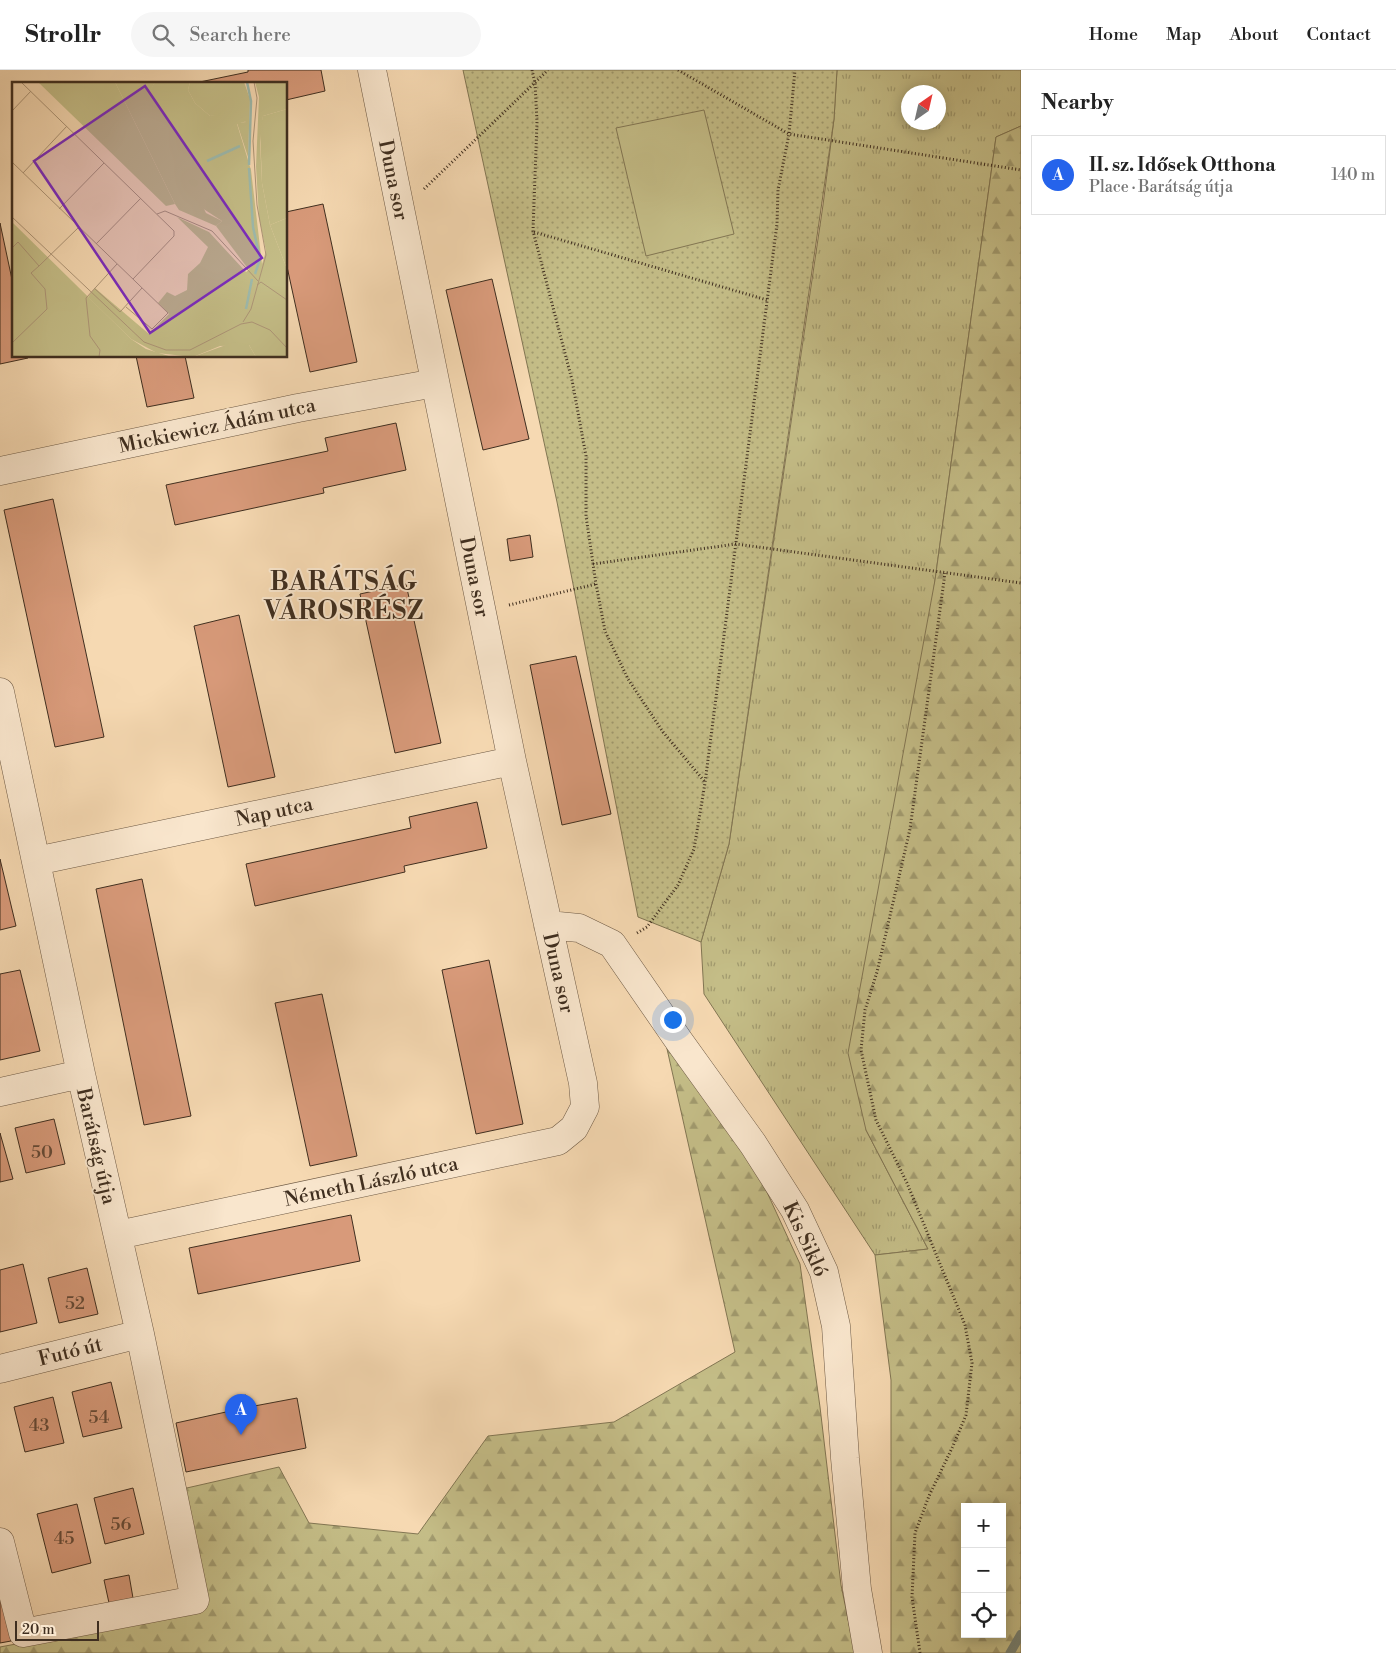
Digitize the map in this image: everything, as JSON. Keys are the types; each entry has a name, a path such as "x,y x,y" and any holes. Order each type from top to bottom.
{"street":[{"name":"Duna sor","path":"372,70 512,761 583,1083"},
{"name":"Mickiewicz Ádám utca","path":"0,471 236,420 435,382"},
{"name":"Barátság útja","path":"0,692 81,1074 140,1334 195,1600 23,1633 0,1542"},
{"name":"Nap utca","path":"36,861 512,761"},
{"name":"Kis Sikló","path":"548,925 579,928 612,944 753,1144 795,1210 824,1272 836,1326 845,1458 857,1589 868,1653"},
{"path":"0,1092 81,1074"},
{"name":"Németh László utca","path":"118,1235 558,1141 574,1128 585,1107 583,1083"},
{"name":"Futó út","path":"0,1369 140,1334"}],"path":[{"path":"532,70 535,83 537,122 533,232 572,380 586,456 586,516 605,632 628,679 663,732 705,783"},
{"path":"420,193 548,70"},
{"path":"678,70 789,134 1021,170"},
{"path":"612,944 633,936 647,926 678,885 694,849 705,783 736,544 777,224 778,190 789,134 795,70"},
{"path":"533,232 767,300"},
{"path":"593,564 736,544 1021,583"},
{"path":"920,1653 912,1597 915,1533 929,1496 966,1415 972,1364 965,1325 907,1183 876,1120 861,1050 865,1010 877,972 910,829 944,573"},
{"path":"508,605 596,584"}],"green space":[{"path":"463,70 837,70 834,119 729,844 701,942 638,917 557,502"},
{"path":"837,70 1021,70 1021,126 996,137 935,580 866,1130 928,1249 875,1255 704,994 701,942 729,844 834,119"},
{"path":"704,110 734,234 646,256 616,128"},
{"path":"1021,126 1021,1653 891,1653 891,1380 875,1255 928,1249 866,1130 848,1053 935,580 996,137"},
{"path":"663,1031 754,1164 800,1264 820,1407 841,1585 855,1653 0,1653 0,1647 203,1609 178,1490 279,1467 309,1523 418,1534 488,1436 614,1422 735,1352"}],"building":[{"path":"248,70 321,70 325,91 288,100 288,82 200,82 248,72"},
{"path":"323,204 357,362 310,372 288,271 288,212"},
{"path":"0,223 12,280 12,358 28,358 0,364"},
{"path":"492,279 529,439 483,450 446,290"},
{"path":"136,358 185,358 194,398 147,407"},
{"path":"396,423 406,470 323,488 324,493 175,525 166,485 328,451 325,438"},
{"path":"53,499 104,737 55,747 4,510"},
{"path":"530,535 533,557 510,561 507,539"},
{"path":"406,584 441,743 395,753 360,594"},
{"path":"239,615 275,777 228,787 194,626"},
{"path":"576,656 611,814 562,825 530,665"},
{"path":"477,802 487,848 404,866 405,872 255,906 246,864 411,828 409,817"},
{"path":"0,859 16,926 0,930"},
{"path":"142,879 191,1116 144,1125 96,889"},
{"path":"489,960 523,1124 476,1134 442,970"},
{"path":"20,970 40,1051 0,1060 0,974"},
{"path":"322,994 357,1156 310,1166 275,1003"},
{"path":"54,1119 65,1164 26,1173 15,1128"},
{"path":"0,1133 13,1179 0,1182"},
{"path":"351,1215 360,1261 198,1294 189,1248"},
{"path":"23,1264 37,1323 0,1332 0,1270"},
{"path":"87,1268 98,1314 59,1323 48,1278"},
{"path":"111,1382 122,1428 83,1437 72,1392"},
{"path":"246,1395 249,1407 297,1398 306,1448 186,1472 176,1423 235,1410 232,1398"},
{"path":"53,1397 64,1443 25,1452 14,1407"},
{"path":"133,1488 144,1534 105,1544 94,1498"},
{"path":"77,1504 91,1563 52,1573 37,1514"},
{"path":"129,1575 133,1598 109,1603 104,1580"},
{"path":"0,1591 11,1641 0,1643"}],"waterway":[{"path":"1010,1653 1021,1634"}],"place":[{"name":"II. sz. Idősek Otthona","path":"241,1435"}],"district":[{"name":"BARÁTSÁG VÁROSRÉSZ","path":"344,596"}]}
